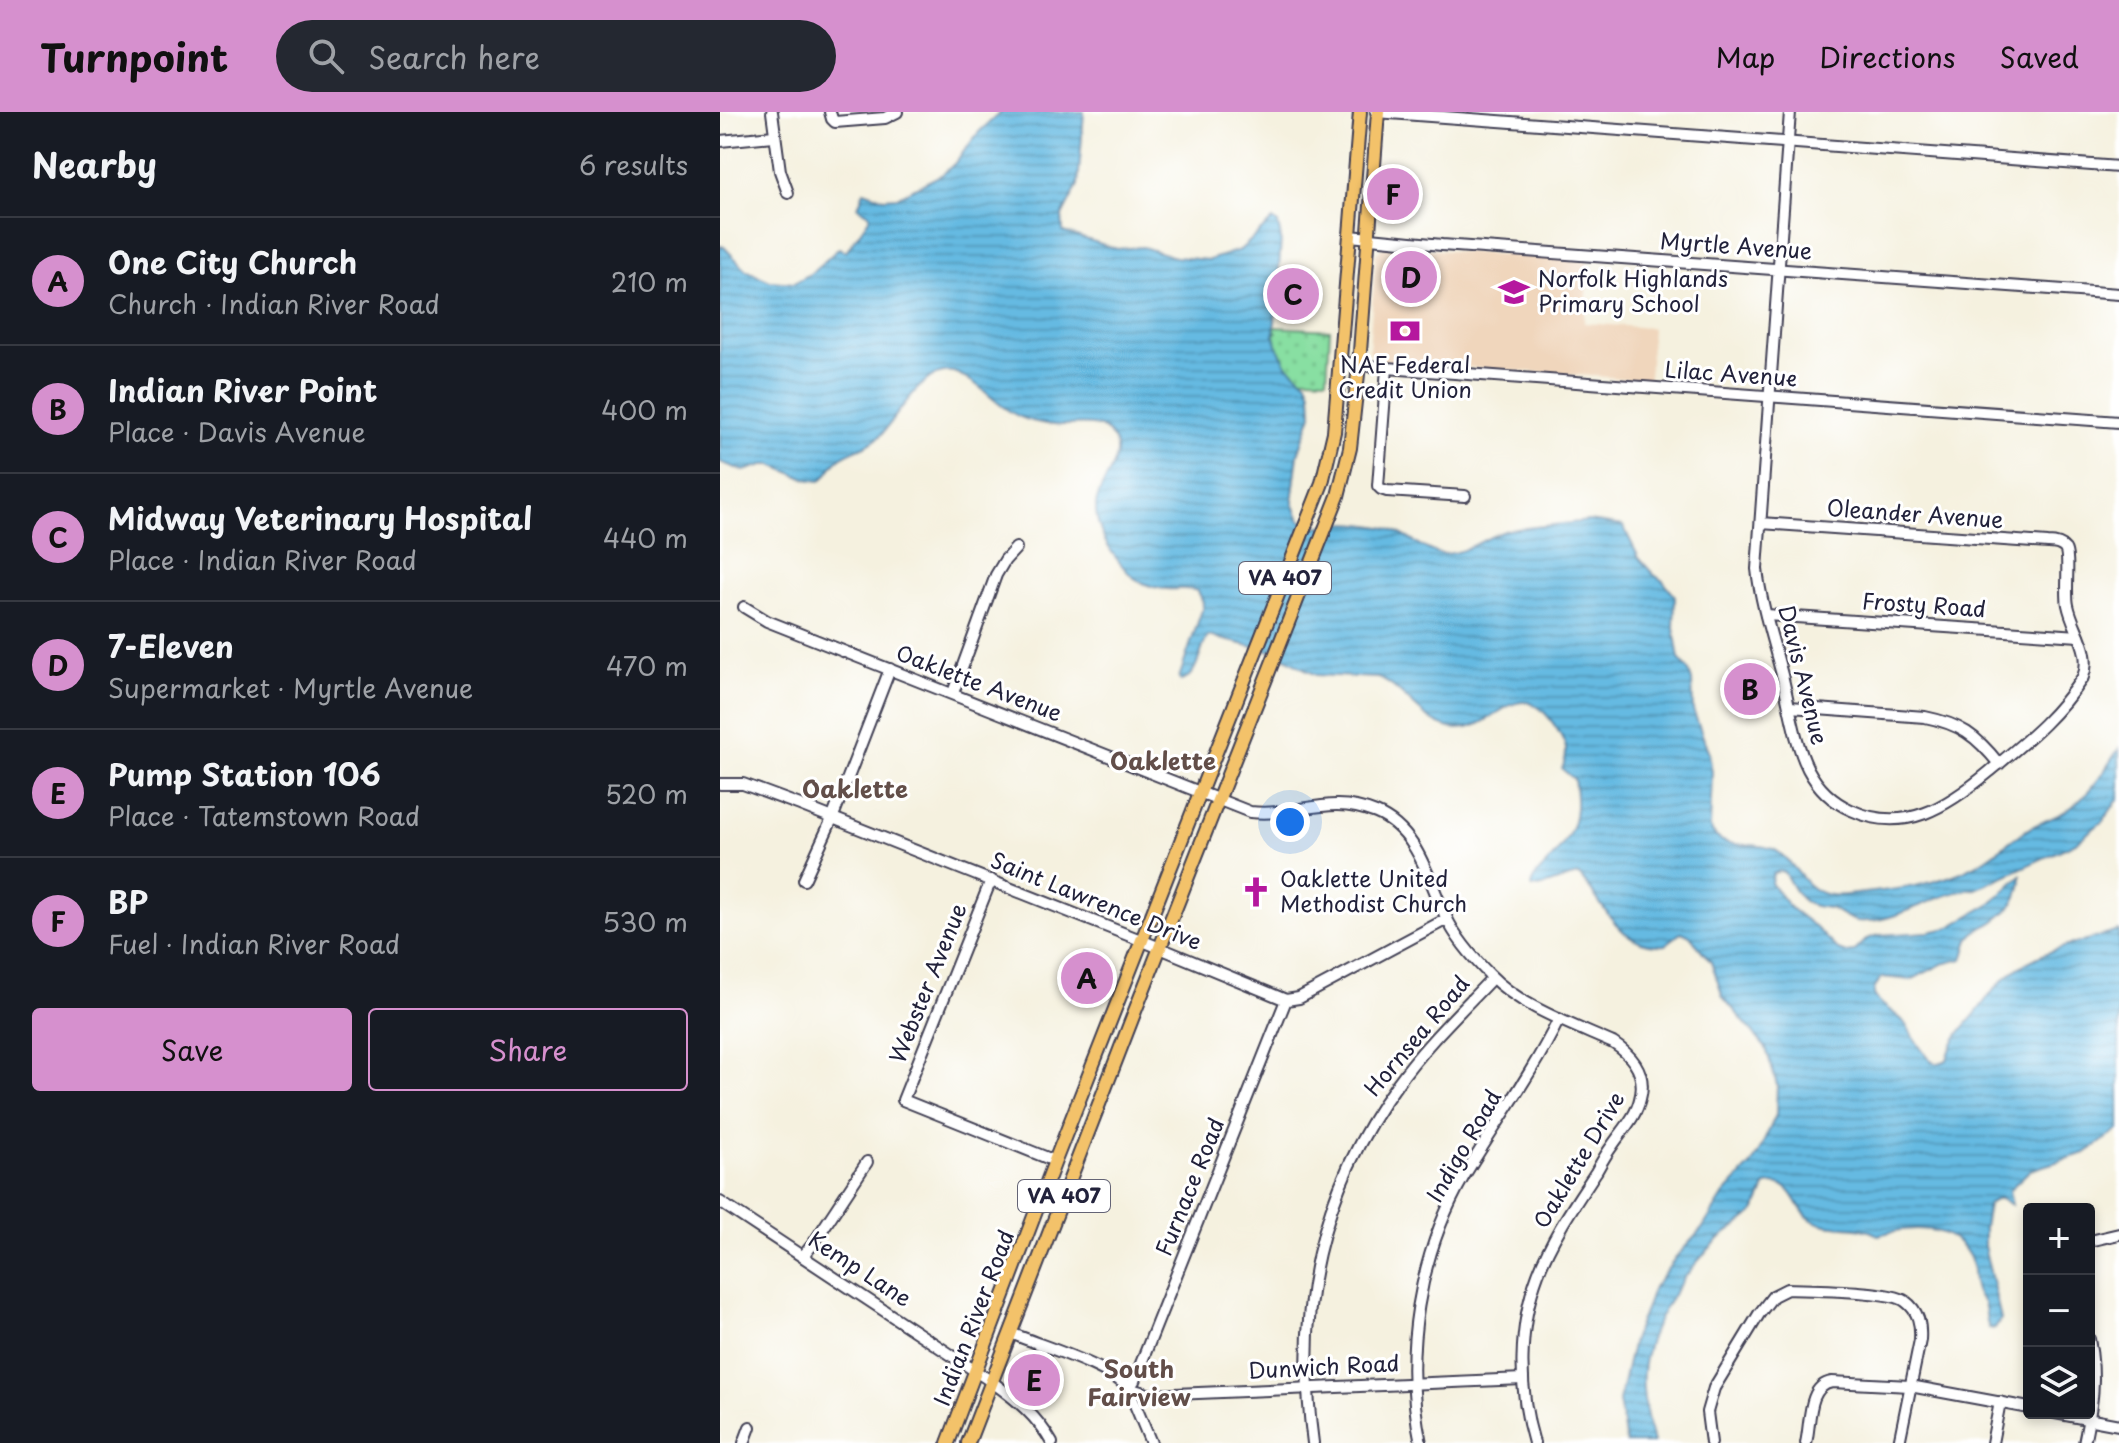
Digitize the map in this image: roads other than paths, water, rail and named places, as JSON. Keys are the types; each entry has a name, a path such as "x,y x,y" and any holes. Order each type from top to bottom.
{"main road":[{"name":"Indian River Road","path":"948,1443 1325,472 1334,432 1360,112"},
{"name":"Indian River Road","path":"968,1443 1343,479 1350,448 1359,365 1377,112"}],"street":[{"path":"772,112 780,171 788,193"},
{"path":"830,112 835,122 885,118 897,112"},
{"path":"1377,112 2119,167"},
{"name":"Davis Avenue","path":"1790,112 1757,569 1803,757 1812,776 1833,800 1862,815 1893,820 1926,813 1963,794 2041,729 2083,677 2087,661 2068,605 2068,558 2065,549"},
{"path":"720,141 774,136"},
{"name":"Myrtle Avenue","path":"1350,236 2119,294"},
{"name":"Lilac Avenue","path":"1339,362 2119,422"},
{"path":"1387,368 1378,486 1387,491 1465,496"},
{"name":"Oleander Avenue","path":"1761,523 2048,543 2065,549"},
{"path":"953,693 996,575 1016,548"},
{"name":"Oaklette Avenue","path":"744,607 767,621 1201,794"},
{"name":"Frosty Road","path":"1766,615 2079,636"},
{"path":"804,880 832,819 890,669"},
{"path":"1790,707 1941,720 1964,729 1976,738 1999,764"},
{"name":"Saint Lawrence Drive","path":"720,784 743,784 800,805 1286,1000"},
{"name":"Oaklette Drive","path":"1201,794 1250,812 1269,814 1330,804 1349,805 1378,814 1396,825 1415,848 1456,935 1492,978 1520,999 1622,1049 1635,1061 1642,1088 1636,1112 1565,1220 1538,1274 1522,1350 1523,1379 1534,1443"},
{"name":"Webster Avenue","path":"991,880 903,1100 1055,1161"},
{"path":"1286,1000 1299,998 1447,919"},
{"name":"Hornsea Road","path":"1313,1443 1308,1388 1308,1327 1315,1267 1342,1181 1360,1142 1398,1082 1492,978"},
{"name":"Furnace Road","path":"1128,1388 1134,1381 1286,1000"},
{"name":"Indigo Road","path":"1421,1443 1415,1348 1419,1303 1427,1268 1441,1226 1465,1175 1541,1057 1559,1019"},
{"path":"804,1255 867,1162"},
{"name":"Kemp Lane","path":"720,1202 977,1370 1024,1406 1052,1443"},
{"path":"2095,1240 2119,1234"},
{"path":"1711,1443 1707,1412 1714,1388 1762,1310 1773,1296 1787,1289 1894,1296 1904,1299 1911,1307 1921,1325 1920,1340 1899,1443"},
{"path":"1011,1333 1112,1373 1128,1388 1151,1443"},
{"path":"2084,1443 2094,1373 2090,1347"},
{"name":"Dunwich Road","path":"1128,1388 1151,1395 1523,1379"},
{"path":"1806,1443 1816,1392 1825,1383 1910,1386 2023,1407"},
{"path":"1992,1443 2000,1402"},
{"path":"2084,1419 2119,1425"},
{"path":"744,1443 750,1427"}],"water":[{"path":"1001,112 1084,112 1078,185 1062,216 1063,232 1117,249 1143,247 1175,257 1209,260 1240,250 1273,220 1278,224 1281,238 1274,335 1287,365 1307,382 1311,392 1312,414 1298,454 1293,495 1300,520 1320,526 1351,523 1387,528 1430,551 1443,554 1460,551 1508,530 1589,521 1623,526 1639,558 1675,596 1674,628 1679,659 1688,669 1692,681 1693,710 1709,753 1712,772 1710,828 1722,841 1775,850 1810,886 1829,895 1916,886 1974,866 2023,832 2073,806 2095,783 2119,748 2119,798 2103,821 2074,844 1976,889 1946,895 1886,918 1857,921 1829,908 1806,902 1784,872 1773,874 1771,883 1789,907 1838,950 1846,953 1854,952 1867,939 1879,935 1948,928 1993,902 2021,875 2014,902 2000,917 1972,935 1963,959 1942,964 1911,980 1882,977 1875,987 1874,994 1882,1005 1903,1021 1926,1056 1936,1063 1947,1060 1962,1029 2000,983 2021,966 2061,948 2119,931 2119,1130 2085,1153 2030,1170 2009,1190 2012,1205 1999,1198 1988,1204 1984,1246 2001,1319 1995,1329 1989,1328 1984,1303 1975,1288 1969,1256 1952,1238 1940,1232 1916,1229 1878,1235 1861,1229 1819,1223 1806,1215 1784,1186 1766,1185 1753,1213 1705,1253 1665,1307 1655,1327 1643,1369 1644,1402 1653,1443 1626,1443 1619,1401 1633,1340 1653,1289 1759,1152 1776,1115 1777,1085 1766,1048 1723,997 1711,962 1690,936 1682,932 1665,945 1636,940 1614,922 1579,875 1531,887 1534,878 1568,836 1576,805 1574,779 1562,769 1566,757 1565,744 1543,711 1529,703 1517,703 1480,723 1466,728 1450,728 1430,718 1378,678 1316,675 1275,652 1208,636 1192,673 1181,681 1179,678 1203,602 1198,591 1161,588 1136,579 1122,566 1107,544 1099,525 1096,505 1116,454 1112,437 1096,426 1050,425 1020,417 956,373 945,372 923,383 881,435 839,459 820,481 806,479 772,465 744,471 720,462 720,246 746,270 770,281 794,283 813,272 839,248 846,252 869,219 869,214 858,207 864,191 884,198 897,197 943,174 979,132"}],"place":[{"name":"BP","path":"1393,194"},
{"name":"7-Eleven","path":"1411,277"},
{"name":"Norfolk Highlands Primary School","path":"1514,292"},
{"name":"Midway Veterinary Hospital","path":"1293,294"},
{"name":"NAE Federal Credit Union","path":"1405,331"},
{"name":"Indian River Point","path":"1750,689"},
{"name":"Oaklette United Methodist Church","path":"1256,892"},
{"name":"One City Church","path":"1087,978"},
{"name":"Pump Station 106","path":"1034,1380"}],"district":[{"name":"Oaklette","path":"1163,762"},
{"name":"Oaklette","path":"855,790"},
{"name":"South Fairview","path":"1139,1384"}]}
